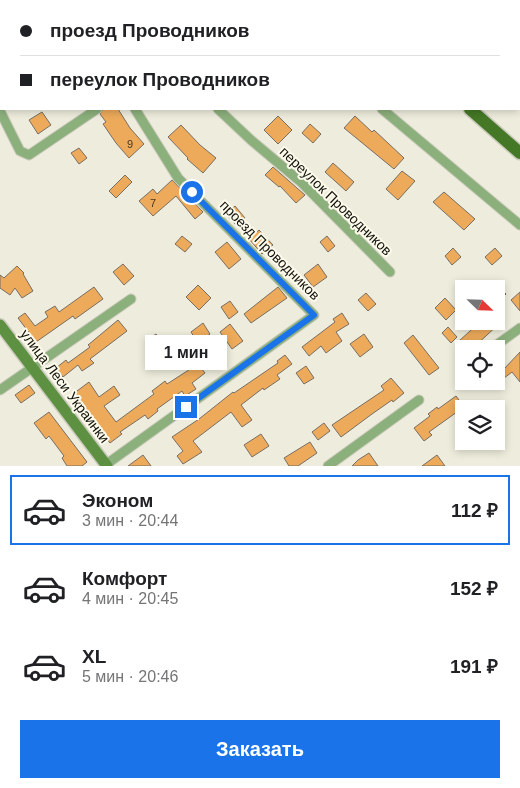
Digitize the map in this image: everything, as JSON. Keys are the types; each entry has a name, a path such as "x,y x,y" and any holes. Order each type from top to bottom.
{"main road":[{"path":"471,110 520,152"},
{"name":"улица Леси Украинки","path":"0,325 105,465"}],"street":[{"path":"0,111 20,151 29,155 96,110"},
{"name":"проезд Проводников","path":"105,465 314,315 178,178 136,110"},
{"name":"переулок Проводников","path":"219,110 301,182 390,272"},
{"path":"383,110 520,225"},
{"path":"0,390 131,299"},
{"path":"503,340 520,328"},
{"path":"328,466 419,400"}],"building":[{"path":"102,110 119,110 130,128 144,144 129,158 103,124 106,122 100,114"},
{"path":"42,112 51,125 38,134 29,120"},
{"path":"278,116 292,130 278,144 264,130"},
{"path":"355,116 372,132 374,130 404,158 394,169 344,128"},
{"path":"310,124 321,134 313,143 302,133"},
{"path":"181,125 200,145 216,158 203,173 187,159 168,137"},
{"path":"79,148 87,158 79,164 71,153"},
{"path":"333,163 354,182 346,191 325,172"},
{"path":"273,167 305,195 296,203 280,186 265,175"},
{"path":"402,171 415,181 398,200 386,189"},
{"path":"125,175 132,182 116,198 109,191"},
{"path":"172,180 203,212 195,219 176,196 153,216 139,201 153,189 157,194"},
{"path":"444,192 475,219 464,230 433,202"},
{"path":"235,206 245,218 237,226 226,214"},
{"path":"259,230 273,245 262,254 249,239"},
{"path":"182,236 192,244 185,252 175,244"},
{"path":"327,236 335,246 328,252 320,242"},
{"path":"227,242 241,259 229,269 215,252"},
{"path":"453,248 461,257 452,265 445,256"},
{"path":"495,248 502,256 492,265 485,257"},
{"path":"123,264 134,276 124,285 113,272"},
{"path":"318,264 327,277 313,287 304,275"},
{"path":"17,266 24,273 33,291 22,298 15,288 10,295 0,288 0,275 4,278"},
{"path":"198,285 211,298 199,310 186,297"},
{"path":"94,287 103,299 75,319 73,316 36,342 18,318 25,313 35,326 48,317 45,312 55,306 59,312"},
{"path":"278,287 287,298 251,323 244,314"},
{"path":"520,292 520,311 511,300"},
{"path":"366,293 376,304 368,311 358,300"},
{"path":"445,298 455,311 446,320 435,308"},
{"path":"230,301 238,312 229,319 221,307"},
{"path":"342,313 349,324 336,332 342,341 326,353 321,346 309,356 302,347 335,322 333,319"},
{"path":"118,320 127,331 90,359 94,363 82,371 78,365 63,377 56,368 66,360 68,363 90,347 88,345"},
{"path":"203,323 210,334 198,343 191,332"},
{"path":"230,324 243,341 232,349 220,332"},
{"path":"448,327 457,337 451,343 442,333"},
{"path":"471,330 492,330 482,340 460,340"},
{"path":"156,334 163,343 153,350 146,341"},
{"path":"364,334 373,347 360,357 350,344"},
{"path":"413,335 439,368 429,375 404,343"},
{"path":"520,352 520,382 512,372 505,377 505,368"},
{"path":"285,355 292,364 277,375 280,379 264,390 263,388 241,405 252,420 242,427 231,412 193,441 202,452 183,464 177,456 183,451 172,437 199,419 233,392 278,363 277,361"},
{"path":"198,364 205,373 192,383 196,389 185,396 182,391 157,409 158,411 148,419 145,415 120,432 122,434 110,443 73,394 89,382 99,397 114,386 120,395 104,406 116,422 154,394 152,391 165,381 167,384"},
{"path":"306,366 314,378 304,384 296,373"},
{"path":"391,378 404,393 341,437 332,425 384,390 381,386"},
{"path":"29,385 35,393 21,403 15,395"},
{"path":"456,396 459,400 455,400 455,413 429,432 432,435 424,441 414,428 430,416 428,414 437,407 438,409"},
{"path":"49,412 87,462 82,466 67,466 62,458 64,456 49,436 46,439 34,423"},
{"path":"324,423 330,431 318,440 312,432"},
{"path":"261,434 269,446 252,457 244,445"},
{"path":"310,442 317,453 298,466 289,466 284,458"},
{"path":"369,453 378,466 352,466 358,460"},
{"path":"143,455 151,466 128,466"},
{"path":"437,455 445,466 422,466"}],"route":[{"path":"186,407 314,315 192,192"}]}
